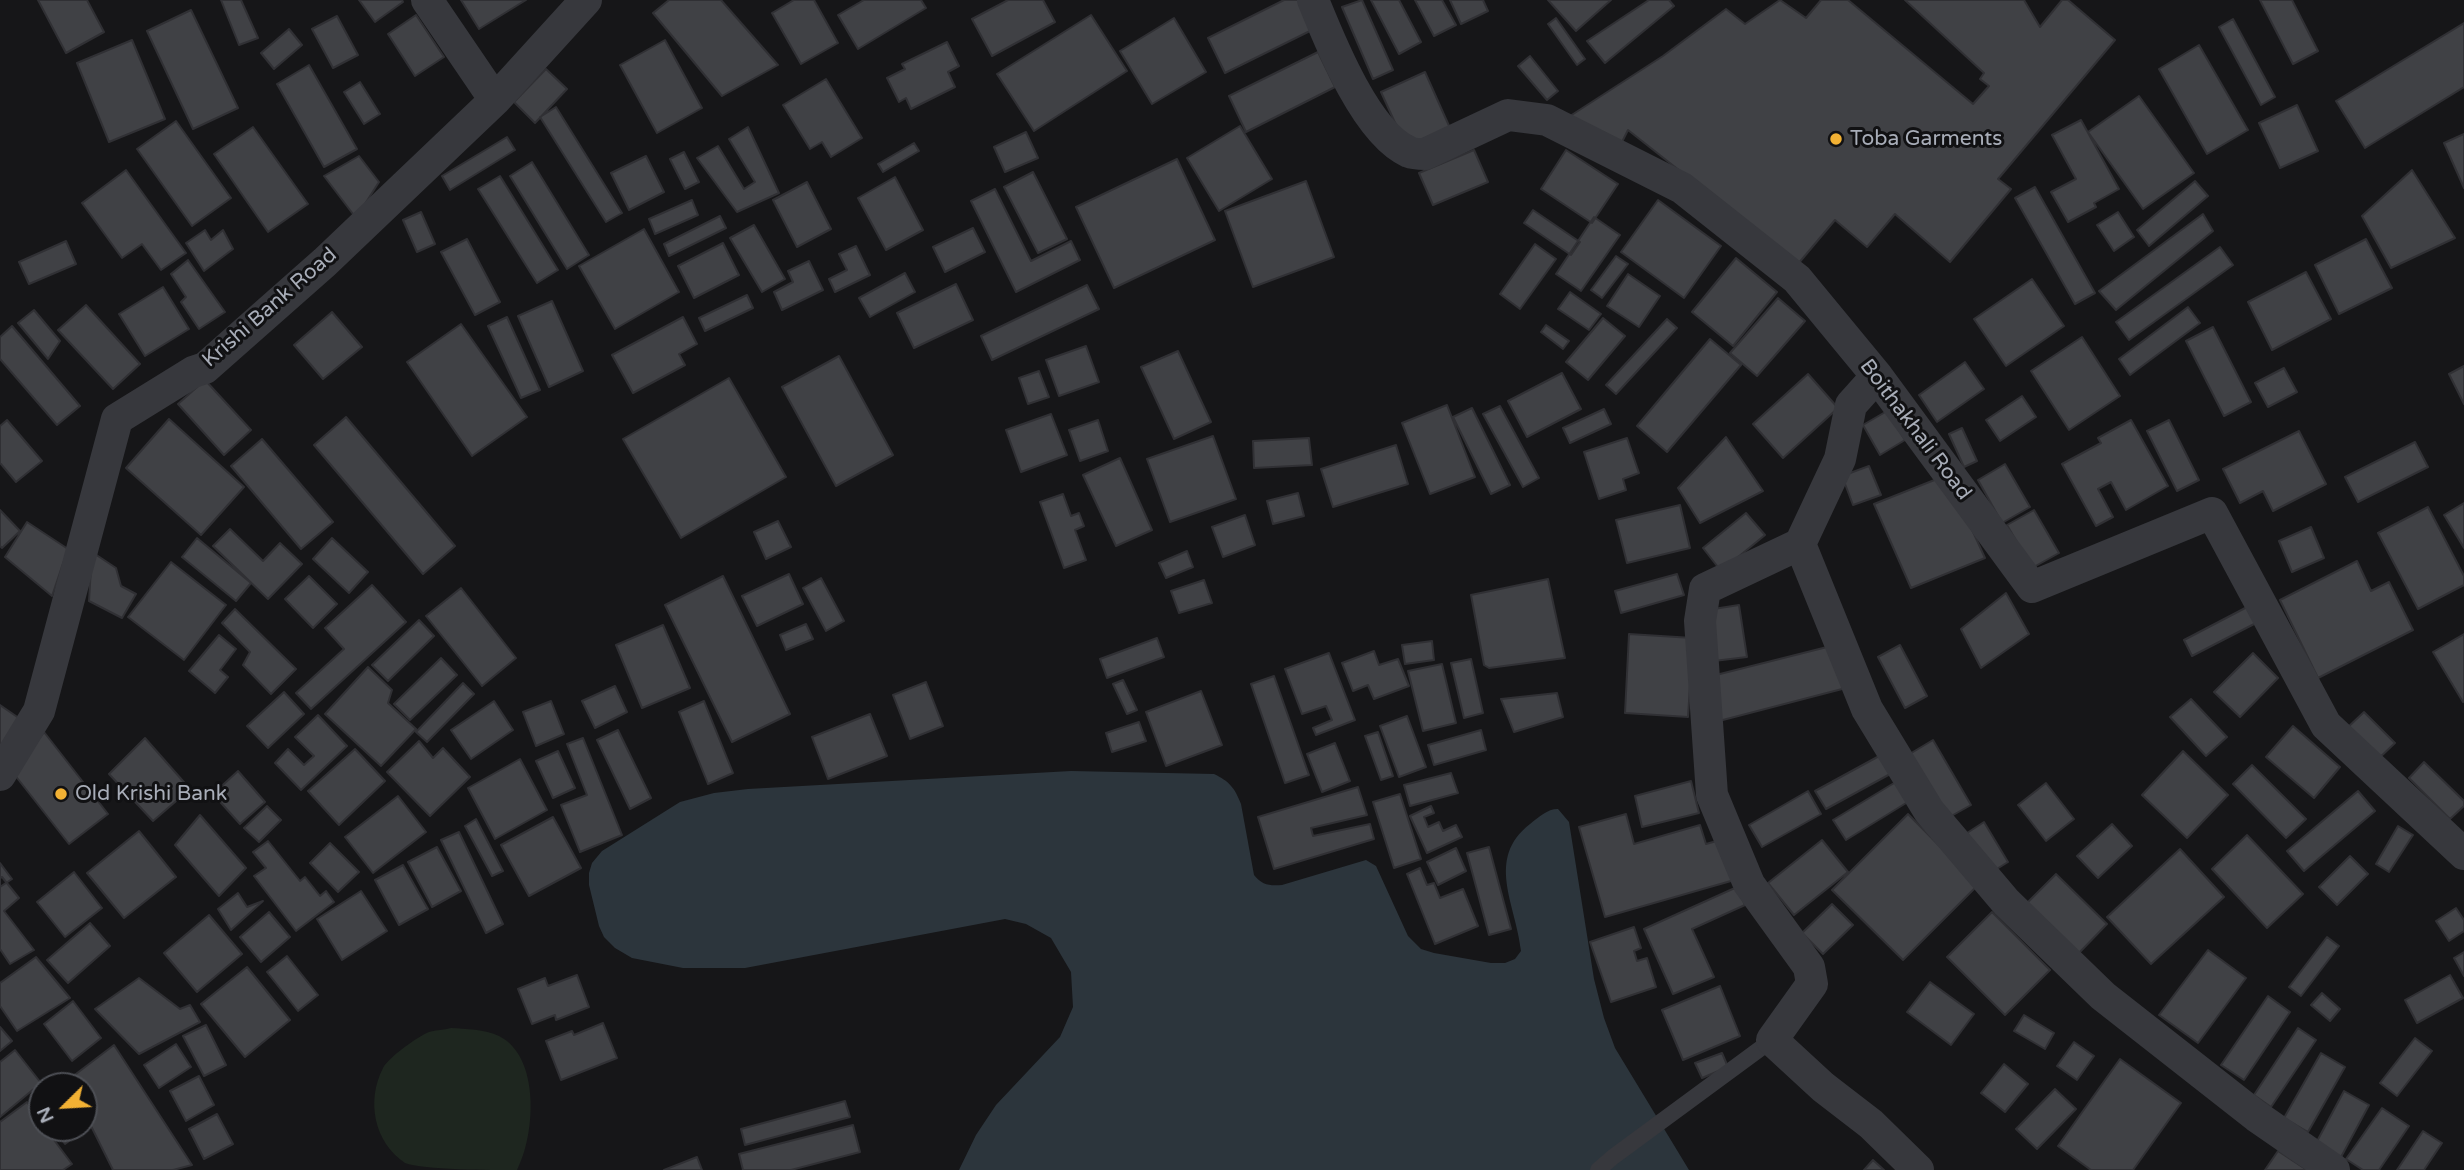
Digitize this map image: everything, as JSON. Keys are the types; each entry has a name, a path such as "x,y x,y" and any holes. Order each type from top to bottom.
{"street":[{"path":"427,0 495,100"},
{"name":"Krishi Bank Road","path":"0,775 39,711 117,419 205,368 325,262 495,100 586,0"},
{"name":"Boithakhali Road","path":"1313,0 1334,54 1378,127 1410,153 1425,154 1508,115 1547,120 1682,188 1797,279 1877,376 2032,587 2212,513 2326,725 2464,854"},
{"path":"1877,376 1851,405 1840,459 1800,544 1705,589 1700,621 1712,795 1749,884 1810,967 1812,984 1772,1040 1823,1087 1871,1124 1917,1170"},
{"path":"1800,544 1867,709 1929,811 2006,902 2103,996 2256,1116 2334,1170"}],"lane":[{"path":"1598,1170 1772,1040"}],"shaded area":[{"path":"1071,771 1214,774 1224,779 1239,798 1254,875 1260,881 1270,885 1282,885 1366,860 1376,866 1408,936 1421,949 1491,963 1505,963 1515,959 1521,951 1507,883 1509,852 1516,838 1530,824 1547,812 1558,809 1569,822 1594,979 1604,1018 1615,1048 1689,1170 959,1170 976,1135 996,1105 1060,1037 1073,1007 1071,972 1051,938 1026,924 1005,919 745,968 683,968 632,958 615,948 604,937 599,926 589,885 592,863 602,851 680,802 714,793 748,789"},
{"path":"451,1028 499,1036 513,1046 522,1061 528,1079 530,1118 528,1138 517,1170 442,1168 405,1163 394,1154 380,1132 374,1107 383,1068 397,1053 418,1038 429,1032"}],"building":[{"path":"38,0 87,0 104,32 66,53"},
{"path":"221,0 241,0 258,38 239,45"},
{"path":"359,0 402,0 403,2 375,22"},
{"path":"461,0 526,0 479,29"},
{"path":"669,0 721,0 778,65 722,96 653,13"},
{"path":"794,0 814,0 838,43 801,64 772,13"},
{"path":"864,0 921,0 926,8 858,49 838,15"},
{"path":"1008,0 1043,0 1055,22 992,56 972,19"},
{"path":"1284,0 1300,0 1314,29 1225,73 1208,38"},
{"path":"1362,0 1393,70 1373,79 1342,7"},
{"path":"1371,0 1399,0 1421,42 1399,54"},
{"path":"1415,0 1442,0 1456,25 1434,36"},
{"path":"1450,0 1483,0 1488,11 1461,24"},
{"path":"1548,0 1611,0 1576,31"},
{"path":"1649,0 1669,0 1674,6 1605,63 1587,41"},
{"name":"Toba Garments","path":"1780,0 1806,18 1821,0 1848,0 1973,104 1989,86 1980,79 1984,73 1905,0 2024,0 2040,27 2062,0 2068,0 2115,40 1998,179 2011,189 1950,262 1895,214 1867,247 1835,220 1798,264 1628,130 1619,148 1567,118 1663,56 1726,9 1745,24"},
{"path":"2260,0 2292,0 2318,51 2293,64"},
{"path":"191,10 238,108 193,129 147,31"},
{"path":"416,15 444,57 415,76 388,34"},
{"path":"1091,15 1127,71 1034,131 997,74"},
{"path":"337,16 358,55 333,68 312,29"},
{"path":"1174,18 1206,72 1152,104 1120,51"},
{"path":"1556,18 1585,59 1577,65 1548,24"},
{"path":"2233,19 2275,97 2261,105 2219,27"},
{"path":"2464,23 2464,87 2365,148 2336,101"},
{"path":"289,29 302,45 274,69 261,53"},
{"path":"132,40 165,119 109,142 77,63"},
{"path":"665,40 702,108 657,133 620,65"},
{"path":"947,42 959,66 948,72 955,87 911,109 906,98 899,102 887,78 905,69 902,64"},
{"path":"2199,45 2248,130 2207,154 2159,69"},
{"path":"1318,52 1335,87 1246,132 1229,96"},
{"path":"1530,56 1558,91 1547,100 1518,66"},
{"path":"309,65 357,149 324,167 277,84"},
{"path":"546,69 567,89 535,123 514,102"},
{"path":"1425,72 1450,128 1406,147 1381,92"},
{"path":"826,79 862,138 831,157 822,142 810,149 783,105"},
{"path":"360,82 380,114 364,124 344,92"},
{"path":"2139,96 2194,173 2143,209 2088,132"},
{"path":"2297,105 2318,151 2280,168 2259,123"},
{"path":"556,107 622,213 606,222 540,117"},
{"path":"2081,120 2119,189 2094,203 2096,207 2068,222 2051,192 2076,179 2052,135"},
{"path":"176,121 231,198 192,226 137,149"},
{"path":"1240,126 1272,179 1219,211 1187,158"},
{"path":"253,127 308,204 268,232 214,154"},
{"path":"748,127 779,193 737,212 697,158 718,146 744,189 755,182 729,139"},
{"path":"1026,132 1038,158 1005,172 994,147"},
{"path":"2464,134 2464,188 2444,143"},
{"path":"507,137 515,150 450,190 442,176"},
{"path":"914,143 919,151 883,172 878,164"},
{"path":"1474,150 1488,182 1433,205 1419,173"},
{"path":"1566,150 1618,184 1592,223 1541,189"},
{"path":"684,152 699,182 685,189 670,159"},
{"path":"359,156 379,182 356,218 324,176"},
{"path":"646,156 664,192 629,210 611,173"},
{"path":"1177,159 1215,240 1114,288 1076,207"},
{"path":"532,162 589,255 567,269 510,176"},
{"path":"126,170 186,253 161,270 142,244 122,258 82,203"},
{"path":"2412,170 2455,238 2391,268 2362,216"},
{"path":"1033,172 1067,239 1038,253 1004,187"},
{"path":"500,176 558,270 537,283 478,189"},
{"path":"895,177 923,230 886,250 858,198"},
{"path":"1306,181 1334,257 1253,287 1225,211"},
{"path":"2195,181 2208,196 2149,246 2137,230"},
{"path":"807,182 831,229 797,247 773,200"},
{"path":"2035,187 2095,293 2075,304 2015,198"},
{"path":"995,189 1031,261 1071,241 1080,260 1016,292 971,201"},
{"path":"692,200 698,215 655,234 649,219"},
{"path":"1658,200 1721,246 1684,298 1621,252"},
{"path":"1533,210 1580,242 1571,255 1524,223"},
{"path":"421,212 435,244 417,252 403,220"},
{"path":"2118,212 2134,237 2114,251 2097,225"},
{"path":"2203,214 2213,231 2116,310 2099,291"},
{"path":"720,216 726,228 669,256 664,244"},
{"path":"1594,217 1620,235 1581,291 1556,274"},
{"path":"754,225 785,279 762,292 730,238"},
{"path":"973,228 985,252 945,272 933,247"},
{"path":"644,229 679,292 615,329 579,266"},
{"path":"205,230 211,240 223,230 233,249 204,271 186,243"},
{"path":"467,239 500,302 475,315 441,252"},
{"path":"2366,239 2392,288 2339,314 2315,265"},
{"path":"66,241 76,264 29,284 19,262"},
{"path":"723,243 739,275 694,298 678,266"},
{"path":"1535,244 1556,259 1520,309 1500,294"},
{"path":"856,246 870,275 835,292 829,279 847,270 839,254"},
{"path":"2220,247 2233,265 2129,340 2116,322"},
{"path":"1616,256 1628,264 1602,298 1591,290"},
{"path":"1736,258 1777,292 1733,346 1692,312"},
{"path":"188,260 225,312 199,329 181,302 186,297 171,274"},
{"path":"809,261 823,290 782,310 774,292 793,282 788,271"},
{"path":"2306,272 2331,319 2272,350 2248,302"},
{"path":"905,273 915,292 870,317 859,298"},
{"path":"1628,274 1660,296 1639,327 1607,306"},
{"path":"2032,279 2064,326 2006,366 1974,319"},
{"path":"956,284 973,320 914,348 897,313"},
{"path":"1087,285 1099,309 992,360 981,336"},
{"path":"163,287 189,329 145,356 119,314"},
{"path":"1570,292 1601,314 1589,330 1558,309"},
{"path":"747,295 753,308 705,331 699,318"},
{"path":"1778,298 1805,321 1757,376 1730,353"},
{"path":"552,301 583,371 549,387 518,316"},
{"path":"86,305 140,364 113,389 58,330"},
{"path":"2188,307 2200,323 2130,375 2119,359"},
{"path":"34,310 60,341 48,359 18,323"},
{"path":"332,312 362,347 323,379 294,345"},
{"path":"507,317 540,390 521,398 488,326"},
{"path":"683,317 697,344 679,354 685,365 633,393 612,355"},
{"path":"1603,318 1625,336 1588,380 1566,362"},
{"path":"1667,319 1677,328 1616,394 1606,385"},
{"path":"461,324 527,417 472,456 407,362"},
{"path":"1546,325 1569,341 1563,349 1541,332"},
{"path":"12,326 80,406 57,425 0,359 0,337"},
{"path":"2213,327 2251,402 2224,416 2186,341"},
{"path":"2082,337 2120,396 2069,430 2031,371"},
{"path":"1710,339 1741,365 1667,452 1637,426"},
{"path":"1086,346 1099,382 1059,396 1046,360"},
{"path":"1178,351 1211,422 1174,439 1141,367"},
{"path":"839,356 893,455 836,486 782,387"},
{"path":"1965,362 1984,389 1937,422 1919,395"},
{"path":"2464,366 2464,404 2449,374"},
{"path":"2284,368 2297,392 2268,407 2255,383"},
{"path":"1039,371 1049,397 1028,404 1019,378"},
{"path":"1562,373 1581,409 1527,437 1508,401"},
{"path":"1808,374 1838,408 1783,458 1753,424"},
{"path":"729,378 786,477 681,538 623,439"},
{"path":"205,380 251,430 224,455 178,404"},
{"path":"2022,396 2036,417 2000,441 1986,420"},
{"path":"1447,405 1475,477 1430,494 1402,423"},
{"path":"1500,406 1539,478 1523,487 1483,414"},
{"path":"1472,408 1510,485 1491,494 1453,417"},
{"path":"1604,409 1611,424 1570,443 1563,428"},
{"path":"1887,411 1905,440 1880,455 1863,425"},
{"path":"1051,414 1067,455 1021,472 1006,430"},
{"path":"346,417 455,546 423,574 314,445"},
{"path":"169,419 244,487 201,535 126,468"},
{"path":"7,420 42,461 16,482 0,463 0,426"},
{"path":"1098,420 1108,451 1080,461 1069,430"},
{"path":"2131,420 2168,486 2126,510 2111,482 2098,489 2113,517 2096,526 2062,464 2101,443 2098,438"},
{"path":"2169,420 2199,480 2177,491 2147,431"},
{"path":"1962,428 1977,461 1964,467 1949,434"},
{"path":"2299,431 2326,484 2273,511 2263,491 2240,503 2223,469"},
{"path":"1213,436 1236,499 1170,522 1147,459"},
{"path":"1726,437 1763,491 1700,523 1678,488"},
{"path":"1309,438 1312,465 1254,468 1253,441"},
{"path":"1627,438 1639,473 1623,479 1626,490 1599,499 1584,452"},
{"path":"262,439 333,522 301,549 231,466"},
{"path":"2415,442 2428,467 2358,502 2345,477"},
{"path":"1396,445 1408,484 1333,507 1321,469"},
{"path":"1120,458 1152,530 1116,546 1083,475"},
{"path":"2005,464 2030,507 2002,523 1978,480"},
{"path":"1869,466 1881,495 1853,505 1842,476"},
{"path":"1947,475 1985,558 1911,588 1874,504"},
{"path":"1298,493 1304,516 1273,524 1267,501"},
{"path":"1063,494 1071,516 1079,513 1084,526 1075,530 1086,560 1064,568 1040,502"},
{"path":"2464,503 2464,548 2444,515"},
{"path":"1680,505 1690,548 1627,563 1616,520"},
{"path":"2428,507 2464,576 2464,585 2418,609 2378,533"},
{"path":"0,510 20,531 2,548 0,546"},
{"path":"2034,510 2059,553 2032,568 2007,525"},
{"path":"1746,513 1765,535 1721,571 1703,548"},
{"path":"1245,515 1255,545 1223,557 1212,527"},
{"path":"778,521 791,547 766,559 754,532"},
{"path":"27,522 68,549 52,596 5,557"},
{"path":"2311,527 2324,558 2292,572 2279,541"},
{"path":"230,529 263,561 280,543 302,564 268,599 213,546"},
{"path":"197,538 251,583 236,601 182,557"},
{"path":"332,538 368,572 349,593 313,559"},
{"path":"1187,551 1193,567 1166,578 1159,563"},
{"path":"92,552 116,568 121,586 136,594 122,618 89,601"},
{"path":"2357,561 2371,591 2389,582 2413,630 2318,678 2280,600"},
{"path":"171,562 226,605 184,660 128,617"},
{"path":"789,574 803,604 757,626 742,596"},
{"path":"1677,574 1684,595 1621,613 1615,591"},
{"path":"309,576 337,604 313,628 285,599"},
{"path":"723,576 790,714 732,742 665,605"},
{"path":"821,578 844,621 826,631 803,588"},
{"path":"1548,579 1565,658 1489,668 1484,665 1471,595"},
{"path":"1204,580 1212,603 1179,613 1171,591"},
{"path":"372,585 406,622 311,709 296,693 344,649 325,628"},
{"path":"461,588 516,658 482,686 426,616"},
{"path":"2006,593 2029,634 1981,668 1961,629"},
{"path":"1739,605 1747,657 1714,661 1707,610"},
{"path":"2249,606 2258,622 2192,656 2184,640"},
{"path":"235,609 296,669 271,694 243,665 250,652 222,623"},
{"path":"419,620 434,636 388,681 372,665"},
{"path":"806,624 813,639 786,650 780,635"},
{"path":"663,625 690,688 642,708 616,645"},
{"path":"1629,634 1693,638 1688,717 1625,713"},
{"path":"2464,634 2464,701 2463,702 2433,652"},
{"path":"219,635 236,649 220,670 228,677 215,693 189,671"},
{"path":"1157,638 1164,657 1107,678 1100,659"},
{"path":"1432,641 1434,660 1405,664 1402,645"},
{"path":"1835,645 1846,688 1719,721 1708,677"},
{"path":"1900,645 1927,696 1905,708 1878,657"},
{"path":"1374,651 1379,665 1398,659 1409,686 1374,699 1368,685 1353,691 1342,663"},
{"path":"1329,653 1355,720 1316,735 1313,728 1332,720 1326,706 1302,714 1285,669"},
{"path":"2253,653 2278,678 2240,717 2214,692"},
{"path":"441,658 457,675 410,720 394,704"},
{"path":"1471,659 1483,713 1464,718 1451,663"},
{"path":"1442,664 1456,723 1423,731 1408,671"},
{"path":"368,667 392,690 388,703 416,729 381,766 325,714"},
{"path":"1274,676 1309,775 1285,783 1251,684"},
{"path":"1123,680 1137,710 1127,714 1113,684"},
{"path":"926,682 943,726 910,739 893,695"},
{"path":"463,683 474,694 427,742 416,732"},
{"path":"615,686 627,712 595,728 582,701"},
{"path":"1201,691 1222,745 1166,766 1146,712"},
{"path":"284,692 304,714 268,748 247,726"},
{"path":"1557,693 1563,717 1514,732 1501,699"},
{"path":"2191,699 2227,737 2206,756 2170,717"},
{"path":"494,701 513,730 471,759 451,730"},
{"path":"551,701 564,734 536,746 523,712"},
{"path":"704,701 733,773 708,784 679,712"},
{"path":"0,705 26,723 0,764"},
{"path":"2364,712 2395,743 2376,761 2346,729"},
{"path":"870,714 887,756 828,779 812,737"},
{"path":"318,715 347,746 301,790 275,763 288,749 304,765 314,756 295,737"},
{"path":"1407,716 1426,767 1399,777 1380,726"},
{"path":"1139,722 1146,741 1112,752 1106,733"},
{"path":"2293,726 2340,767 2314,798 2266,757"},
{"path":"618,730 651,798 630,809 597,740"},
{"path":"1481,730 1486,750 1434,765 1428,745"},
{"name":"Old Krishi Bank","path":"44,732 108,814 69,844 14,774"},
{"path":"1378,732 1393,776 1381,780 1365,736"},
{"path":"145,738 190,789 153,821 109,774"},
{"path":"583,738 622,835 580,852 561,805 587,795 567,744"},
{"path":"1933,740 1971,805 1946,819 1908,755"},
{"path":"419,741 433,758 443,748 470,777 430,816 387,772"},
{"path":"1335,743 1350,781 1322,792 1307,754"},
{"path":"355,749 385,781 339,825 308,791"},
{"path":"558,751 575,788 553,798 536,761"},
{"path":"2183,751 2228,795 2187,838 2142,795"},
{"path":"1881,755 1892,773 1826,809 1815,791"},
{"path":"520,759 547,810 495,839 468,788"},
{"path":"2424,762 2464,801 2464,806 2450,819 2409,778"},
{"path":"2252,765 2306,819 2286,838 2233,784"},
{"path":"238,771 265,802 240,824 213,794"},
{"path":"1451,773 1458,793 1410,806 1404,785"},
{"path":"1899,780 1911,800 1846,840 1833,820"},
{"path":"1691,781 1699,813 1642,827 1635,796"},
{"path":"2046,783 2074,819 2046,841 2018,805"},
{"path":"1358,787 1367,815 1311,828 1313,836 1370,824 1374,839 1274,869 1258,817"},
{"path":"1808,791 1821,814 1762,847 1749,825"},
{"path":"2358,791 2375,811 2304,871 2287,851"},
{"path":"1400,794 1421,859 1394,868 1373,802"},
{"path":"398,796 426,832 373,873 345,837"},
{"path":"267,806 281,820 259,842 244,828"},
{"path":"1431,806 1434,813 1424,817 1428,827 1439,822 1443,831 1456,825 1462,837 1427,853 1410,816"},
{"path":"1626,814 1634,844 1700,825 1706,844 1727,838 1738,879 1605,917 1579,827"},
{"path":"1908,814 1978,885 1903,960 1832,890"},
{"path":"200,815 246,868 219,896 175,845"},
{"path":"553,817 581,868 529,896 501,845"},
{"path":"476,819 503,871 492,876 465,826"},
{"path":"1984,822 2008,862 1992,872 1967,833"},
{"path":"2112,824 2132,846 2098,878 2077,856"},
{"path":"2398,826 2413,835 2389,872 2376,864"},
{"path":"139,831 176,877 124,918 87,873"},
{"path":"459,832 503,924 486,933 441,840"},
{"path":"2247,835 2303,894 2267,928 2212,869"},
{"path":"1822,840 1848,872 1794,915 1768,883"},
{"path":"268,841 300,881 305,877 320,896 326,891 334,902 296,931 254,876 266,868 253,852"},
{"path":"330,843 359,872 338,892 310,863"},
{"path":"437,847 461,891 432,907 408,862"},
{"path":"1489,847 1511,929 1489,935 1467,853"},
{"path":"1456,848 1466,871 1438,885 1427,862"},
{"path":"2180,849 2224,897 2151,964 2107,917"},
{"path":"2350,856 2368,874 2337,905 2319,887"},
{"path":"0,863 12,879 0,887"},
{"path":"403,865 428,909 399,925 375,880"},
{"path":"1420,868 1427,885 1434,883 1440,898 1463,889 1478,926 1435,944 1407,874"},
{"path":"74,872 102,908 65,937 37,902"},
{"path":"2056,874 2107,924 2078,954 2027,903"},
{"path":"2,877 19,898 4,911 34,950 10,964 0,949"},
{"path":"1737,887 1745,905 1692,929 1714,977 1673,994 1644,929"},
{"path":"361,891 387,931 342,960 317,919"},
{"path":"238,893 247,907 263,901 231,930 218,909"},
{"path":"1832,904 1853,925 1823,954 1802,933"},
{"path":"2456,908 2464,920 2464,931 2449,941 2436,921"},
{"path":"269,912 290,937 261,962 240,937"},
{"path":"1992,912 2050,970 2005,1015 1947,957"},
{"path":"209,915 242,954 197,992 164,953"},
{"path":"90,923 110,946 68,983 47,960"},
{"path":"1634,927 1641,948 1634,951 1637,961 1647,958 1656,987 1611,1002 1590,942"},
{"path":"2327,937 2339,946 2301,996 2289,987"},
{"path":"2208,950 2246,978 2198,1043 2159,1015"},
{"path":"2464,952 2464,976 2454,958"},
{"path":"287,956 318,995 298,1011 267,972"},
{"path":"36,957 70,998 17,1031 0,1006 0,983"},
{"path":"247,967 290,1020 245,1057 201,1004"},
{"path":"577,975 589,1007 556,1020 555,1015 532,1024 518,989 545,978 548,986"},
{"path":"2450,975 2463,998 2417,1023 2405,1000"},
{"path":"139,978 180,1009 190,1005 200,1022 139,1054 95,1009"},
{"path":"1930,982 1974,1014 1951,1045 1907,1012"},
{"path":"1720,986 1740,1036 1683,1060 1662,1010"},
{"path":"2322,993 2340,1009 2330,1021 2311,1005"},
{"path":"2268,996 2290,1012 2244,1080 2221,1065"},
{"path":"73,1001 101,1038 72,1061 44,1024"},
{"path":"2024,1015 2054,1033 2045,1049 2014,1031"},
{"path":"603,1023 617,1058 561,1080 546,1041 572,1031 574,1035"},
{"path":"206,1025 226,1065 204,1076 183,1036"},
{"path":"0,1027 12,1041 0,1051"},
{"path":"2298,1028 2316,1040 2271,1107 2254,1095"},
{"path":"2415,1038 2432,1051 2397,1096 2380,1083"},
{"path":"2074,1042 2094,1056 2077,1080 2057,1066"},
{"path":"176,1044 191,1067 159,1088 144,1065"},
{"path":"114,1045 192,1165 173,1170 113,1170 98,1140 98,1072 79,1072"},
{"path":"15,1050 32,1072 28,1072 28,1094 0,1117 0,1062"},
{"path":"1722,1053 1728,1067 1702,1078 1695,1063"},
{"path":"2321,1053 2345,1067 2308,1132 2284,1118"},
{"path":"2120,1059 2181,1103 2133,1170 2091,1170 2058,1146"},
{"path":"2004,1064 2028,1084 2005,1112 1981,1093"},
{"path":"199,1076 214,1105 186,1121 170,1091"},
{"path":"2055,1089 2076,1109 2037,1149 2016,1129"},
{"path":"2344,1091 2369,1105 2340,1159 2315,1145"},
{"path":"845,1101 850,1117 745,1145 741,1129"},
{"path":"27,1102 28,1142 56,1142 72,1164 63,1170 0,1170 0,1122"},
{"path":"2382,1108 2409,1126 2379,1170 2363,1170 2346,1159"},
{"path":"217,1114 233,1144 204,1159 189,1129"},
{"path":"853,1125 860,1152 791,1170 743,1170 739,1154"},
{"path":"2423,1131 2442,1143 2424,1170 2397,1170"},
{"path":"2278,1151 2307,1170 2265,1170"},
{"path":"697,1157 702,1170 664,1170"},
{"path":"1873,1160 1884,1170 1864,1170"}],"place":[{"name":"Toba Garments","path":"1836,139"},
{"name":"Old Krishi Bank","path":"61,794"}]}
